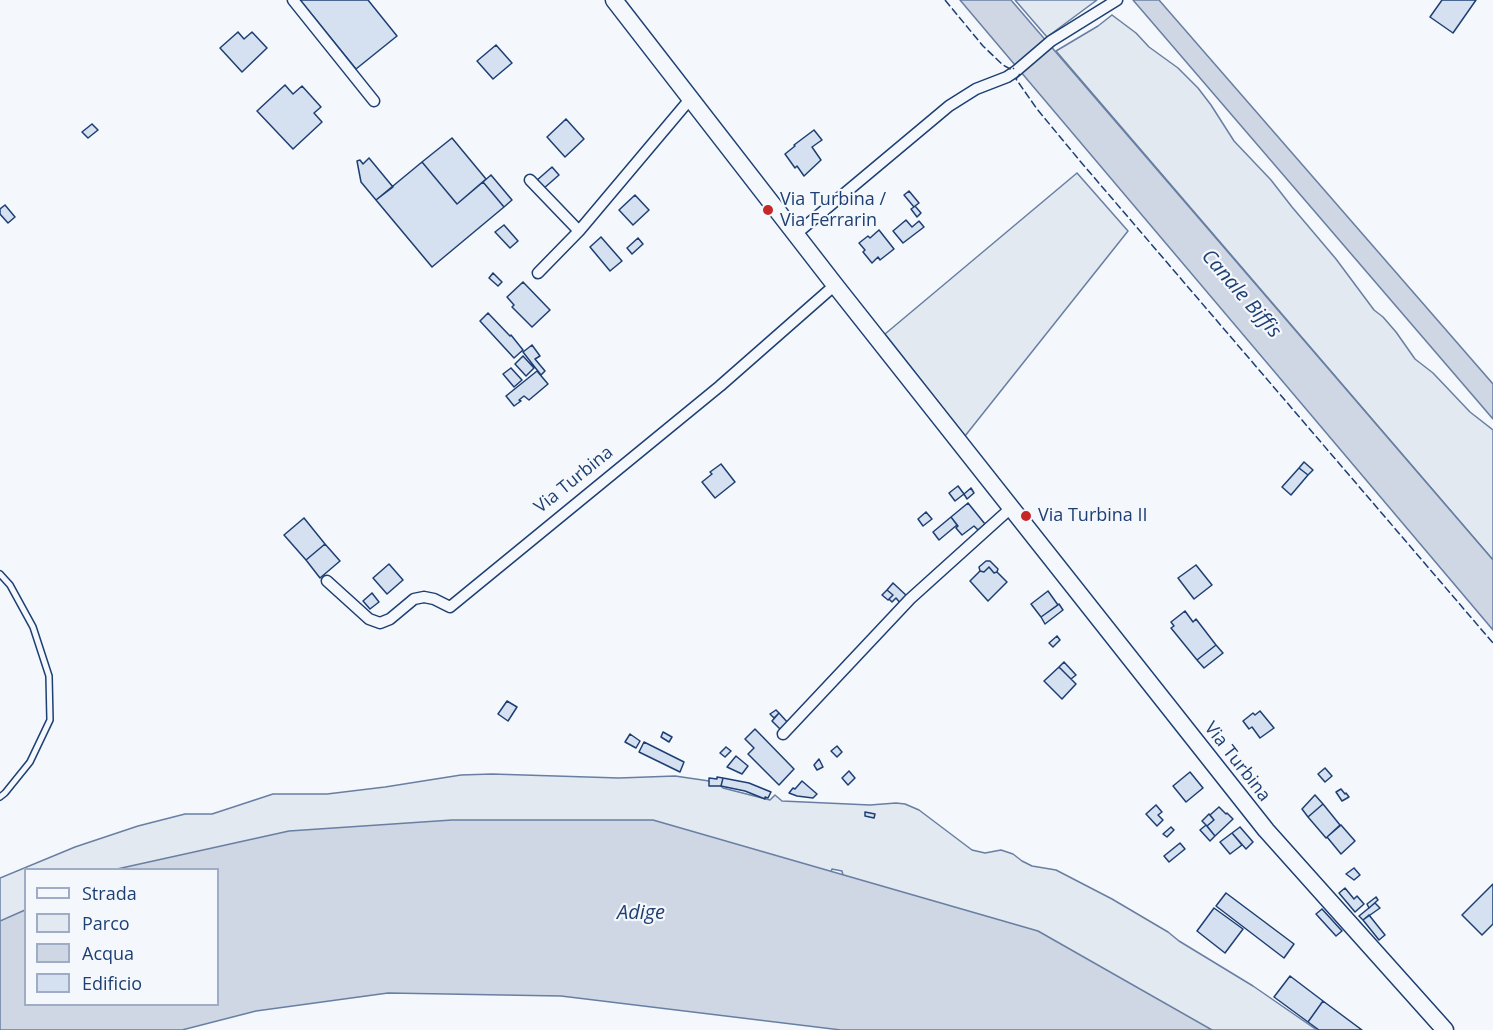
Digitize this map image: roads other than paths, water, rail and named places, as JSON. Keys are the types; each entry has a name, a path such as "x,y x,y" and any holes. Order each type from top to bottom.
{"street":[{"path":"293,0 374,101"},
{"name":"Via Turbina","path":"614,0 835,285 1266,830 1445,1030"},
{"path":"796,234 949,106 976,88 1016,71 1051,41 1117,0"},
{"path":"538,273 579,231 691,98"},
{"path":"530,180 579,231"},
{"name":"Via Turbina","path":"327,581 369,619 380,623 390,619 414,599 424,597 434,599 450,608 720,386 835,285"},
{"path":"783,734 910,599 1012,507"}],"lane":[{"path":"0,574 10,585 33,627 49,676 50,720 30,762 0,797"}],"water":[{"name":"Canale Biffis","path":"960,0 1011,0 1493,560 1493,630"},
{"path":"1133,0 1159,0 1493,384 1493,419"},
{"name":"Adige","path":"452,820 653,820 1038,931 1212,1030 841,1030 561,996 388,993 256,1011 182,1030 0,1030 0,921 24,910 24,1006 219,1006 219,868 122,868 289,831"}],"place":[{"name":"Via Turbina / Via Ferrarin","path":"768,210"},
{"name":"Via Turbina II","path":"1026,516"}]}
